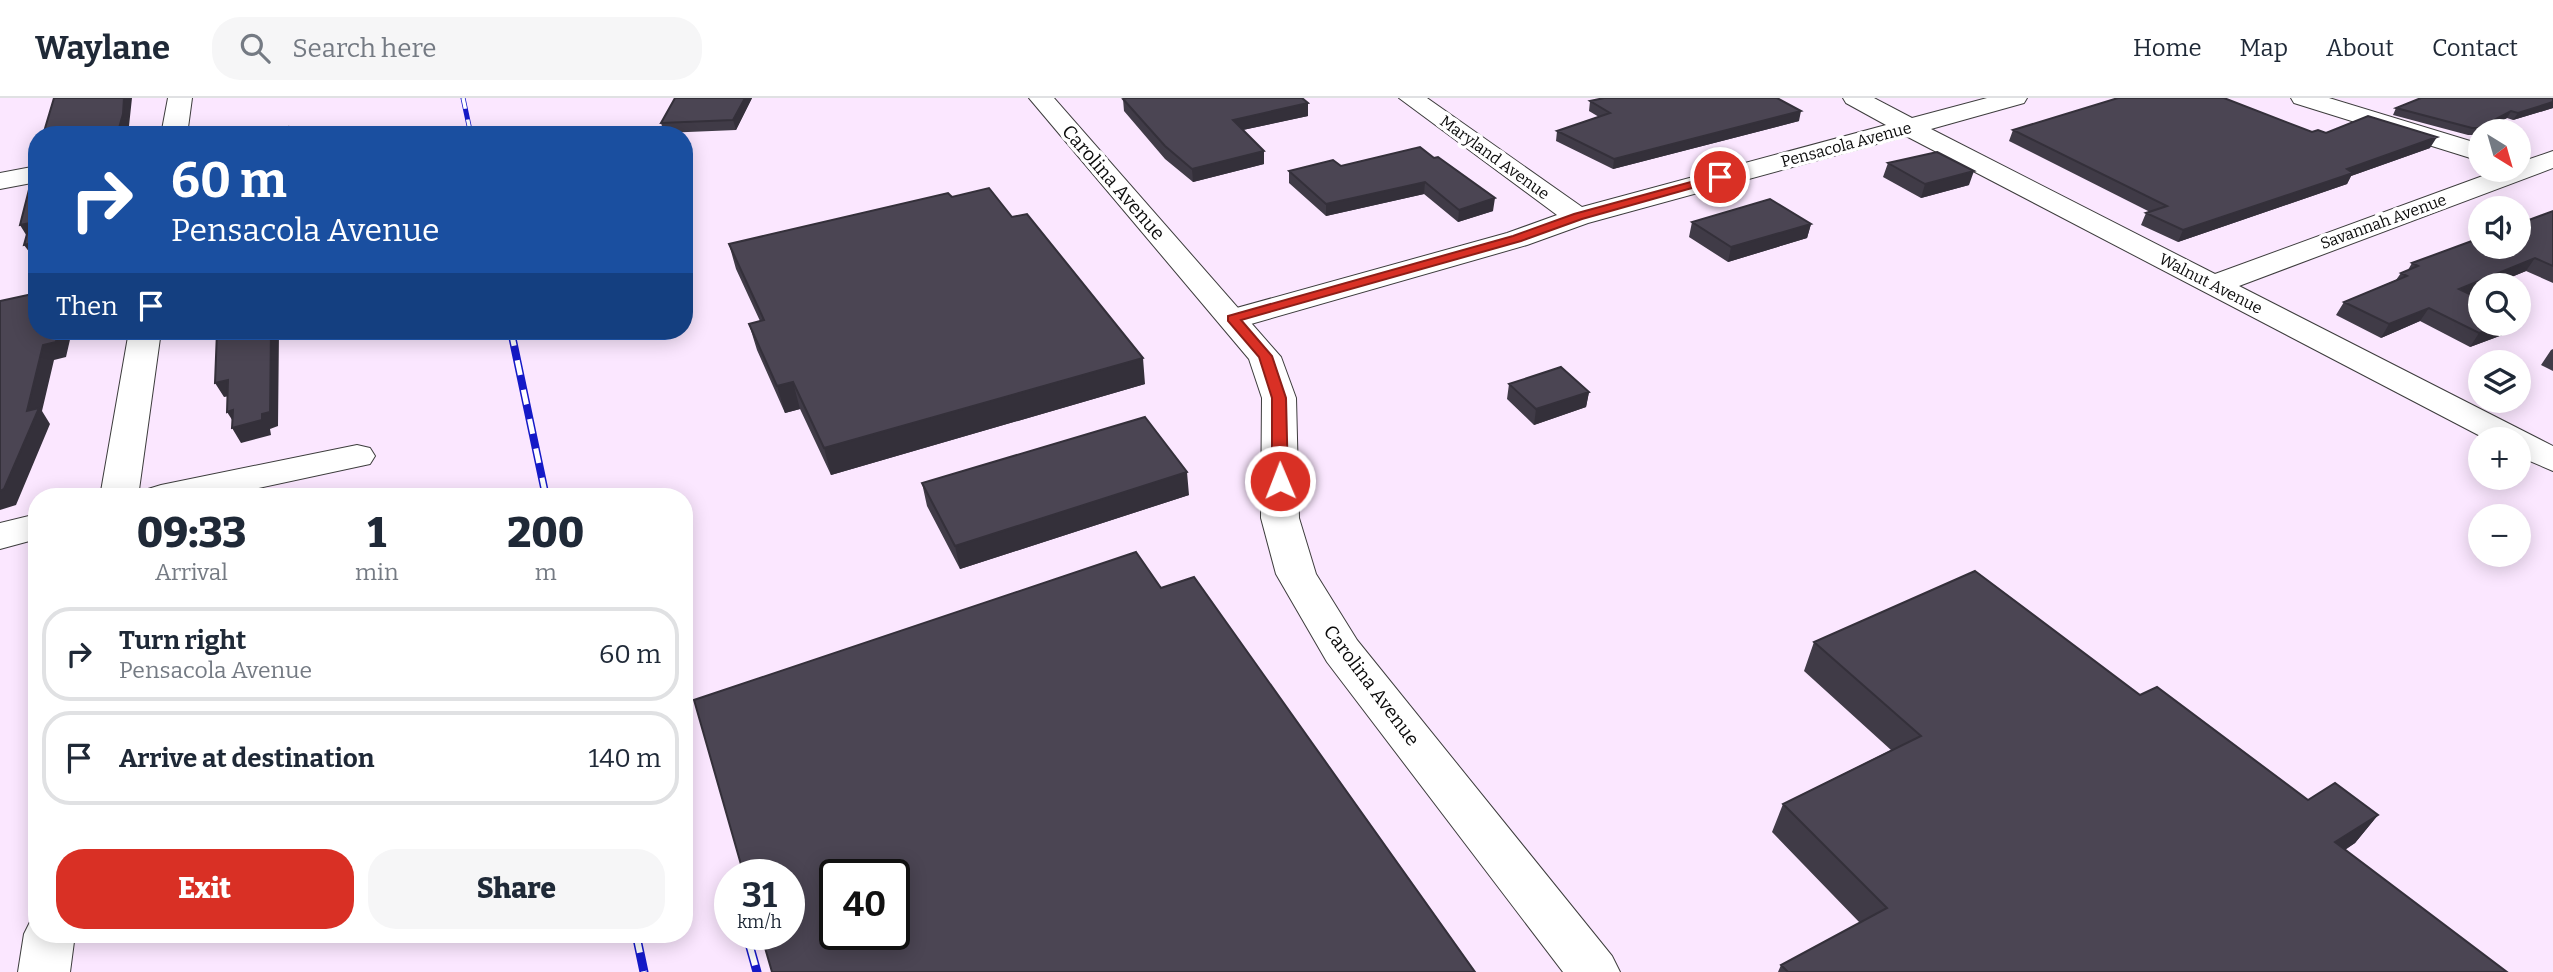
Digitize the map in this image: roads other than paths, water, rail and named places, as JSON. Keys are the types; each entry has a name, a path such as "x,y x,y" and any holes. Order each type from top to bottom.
{"street":[{"path":"175,126 180,98"},
{"name":"Carolina Avenue","path":"1041,98 1265,356 1279,398 1280,519 1296,574 1342,651 1594,972"},
{"name":"Maryland Avenue","path":"1411,98 1578,217"},
{"name":"Walnut Avenue","path":"1855,98 2490,427"},
{"name":"Pensacola Avenue","path":"1233,319 1517,239 1578,217 2015,98"},
{"path":"2303,98 2468,149"},
{"name":"Savannah Avenue","path":"2214,285 2538,167"},
{"path":"0,181 28,176"},
{"path":"119,488 144,340"},
{"path":"2531,449 2553,460"},
{"path":"204,488 357,456"},
{"path":"0,536 28,528"},
{"path":"44,972 49,943"}],"railway":[{"path":"463,98 469,126"},
{"path":"513,340 544,488"},
{"path":"638,943 644,972"},
{"path":"751,950 757,972"}]}
